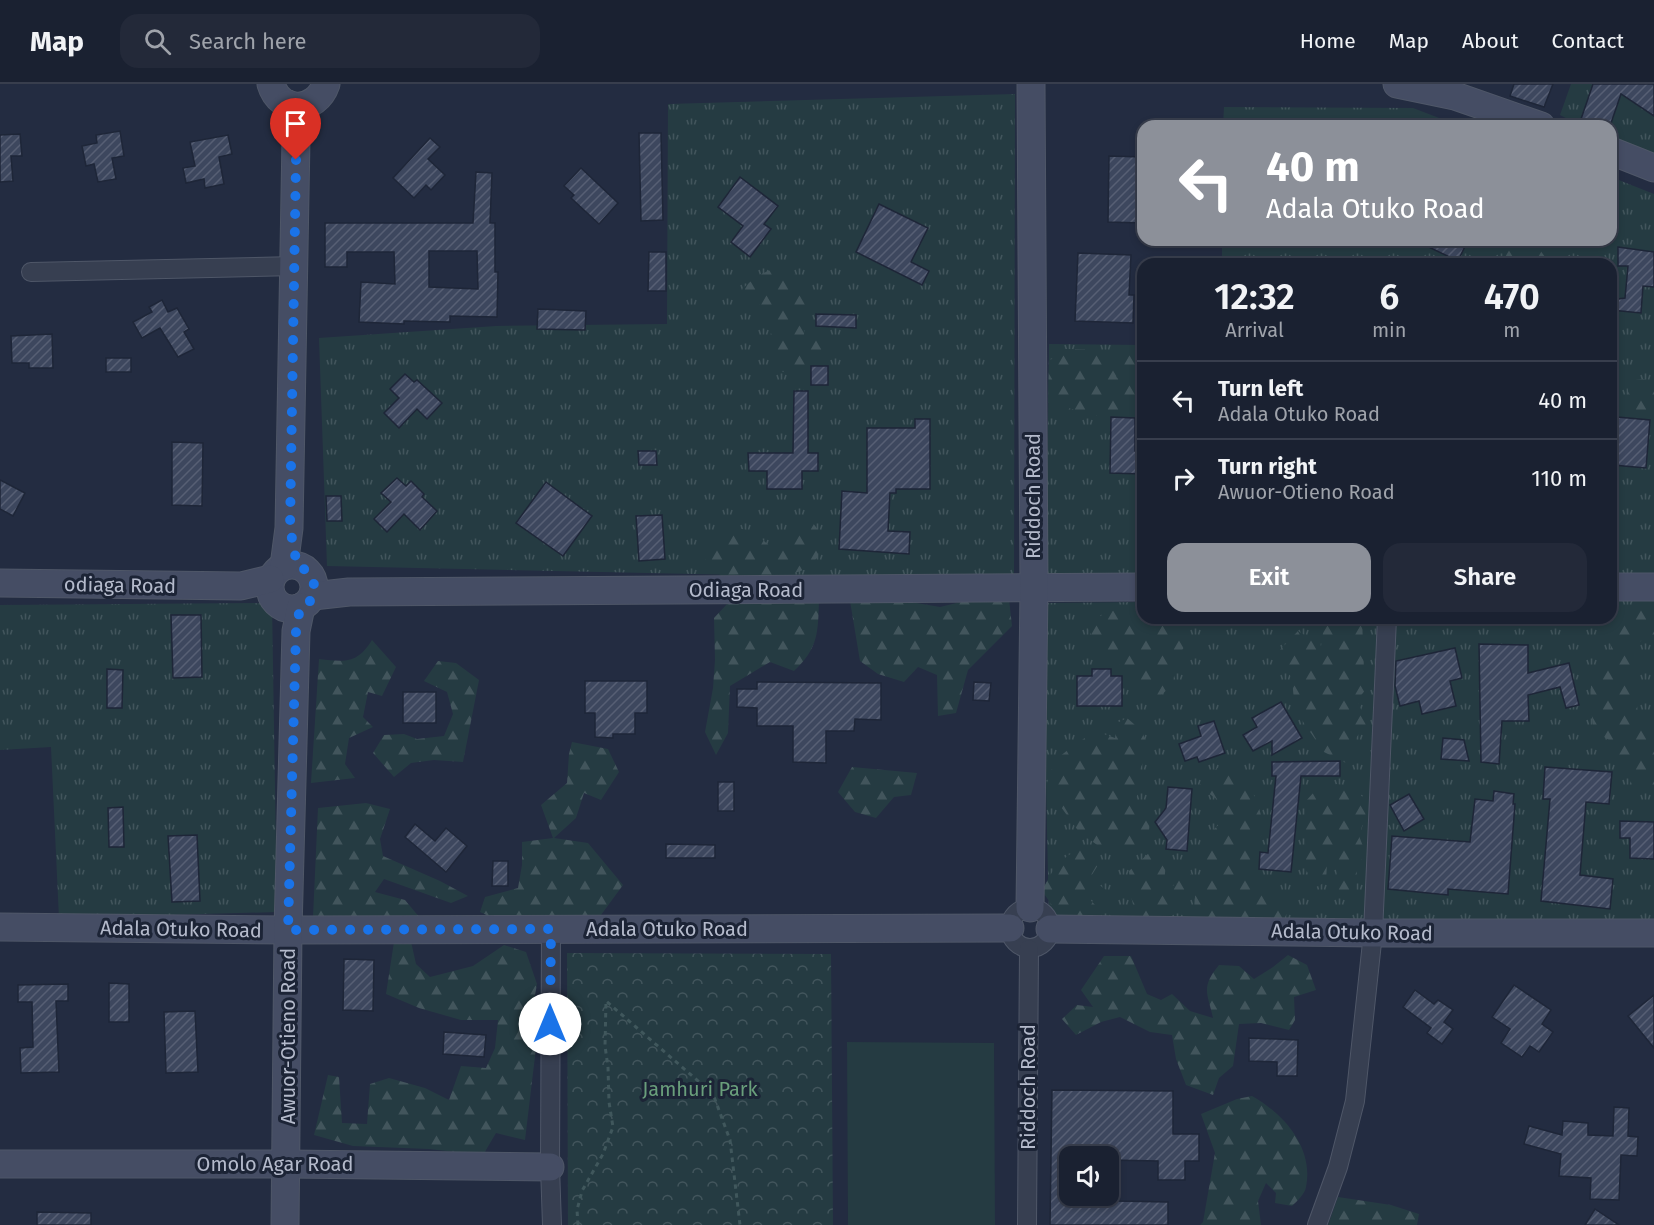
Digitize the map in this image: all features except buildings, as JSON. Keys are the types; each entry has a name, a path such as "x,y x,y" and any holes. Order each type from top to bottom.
{"main road":[{"name":"Awuor-Otieno Road","path":"285,1225 292,592 290,528 296,139 280,93 319,97 328,84"},
{"name":"Riddoch Road","path":"1030,908 1034,588 1031,84"},
{"path":"1397,84 1455,96 1523,120"},
{"path":"1617,153 1654,168"},
{"name":"odiaga Road","path":"0,583 241,586 292,592"},
{"path":"1617,586 1654,587"},
{"name":"Odiaga Road","path":"292,592 1137,587"},
{"name":"Adala Otuko Road","path":"0,927 288,930 1010,928"},
{"name":"Adala Otuko Road","path":"1050,928 1373,933 1654,933"},
{"name":"Omolo Agar Road","path":"0,1164 550,1167"}],"street":[{"path":"31,272 295,266"},
{"path":"1317,1225 1338,1167 1355,1101 1373,933 1387,624"},
{"path":"1030,908 1044,914 1049,921 1050,928 1049,936 1044,943 1029,949 1015,942 1010,928 1011,920 1016,914 1022,909 1030,908"},
{"path":"551,929 550,1167 552,1225"},
{"name":"Riddoch Road","path":"1027,1225 1029,949"}],"path":[{"path":"578,1225 577,1210 582,1191 603,1154 613,1127 605,1046 606,1000 713,1094 730,1140 740,1225"}],"green space":[{"path":"1571,84 1654,84 1654,163 1617,144 1617,120 1570,120 1560,115"},
{"path":"1015,94 1014,581 327,566 319,338 496,326 667,324 668,104"},
{"path":"1224,107 1413,108 1444,120 1223,120"},
{"path":"1617,179 1654,194 1654,577 1617,577 1617,258 1222,258 1222,246 1617,246"},
{"path":"1498,246 1542,246 1540,250 1546,258 1506,258"},
{"path":"777,267 802,278 807,300 804,335 825,338 838,349 797,375 779,371 769,342 775,314 755,302 742,289 757,276"},
{"path":"1049,344 1137,345 1137,575 1046,576"},
{"path":"1065,349 1137,351 1137,375 1123,370 1116,377 1137,386 1137,411 1125,408 1098,416 1087,415 1070,408 1061,415 1048,402 1049,361"},
{"path":"1644,379 1654,386 1654,418 1650,412 1630,412 1627,381"},
{"path":"806,514 822,535 817,558 806,569 784,577 747,574 721,576 701,555 714,533 730,527 753,531 774,550 794,540"},
{"path":"1654,595 1654,937 1049,921 1042,603 1137,602 1137,624 1617,624 1617,596"},
{"path":"977,598 1009,599 1012,626 968,670 956,713 938,716 937,675 918,667 904,682 878,674 860,661 850,601 893,599 940,607"},
{"path":"819,599 816,638 813,647 794,671 770,662 730,686 728,733 716,755 705,732 713,688 714,618 728,603"},
{"path":"272,603 277,912 59,918 51,747 0,750 0,605"},
{"path":"1623,608 1654,609 1654,636 1636,643 1635,674 1640,725 1654,728 1654,787 1635,789 1609,740 1593,730 1591,686 1593,676 1602,657 1611,648 1607,625 1617,624 1617,614"},
{"path":"1137,609 1137,624 1177,624 1190,638 1179,655 1172,685 1157,699 1113,659 1099,652 1087,626 1106,612"},
{"path":"1324,624 1362,624 1364,670 1368,687 1357,700 1367,723 1356,738 1350,765 1324,752 1295,710 1292,680 1280,650 1298,631 1321,646"},
{"path":"372,640 396,667 382,696 368,692 363,717 373,727 349,738 345,764 355,778 311,783 319,659 350,660 361,654"},
{"path":"438,661 456,663 479,680 463,762 434,760 411,763 394,777 373,753 384,735 404,734 417,739 444,736 453,714 447,692 424,681"},
{"path":"1127,718 1142,731 1149,750 1139,771 1141,787 1135,800 1151,811 1148,840 1131,850 1100,847 1079,832 1046,786 1054,765 1062,755 1092,730 1115,738 1117,723"},
{"path":"572,742 608,749 619,772 601,800 584,793 576,818 554,838 588,843 623,885 601,915 514,928 480,912 485,897 518,888 522,865 522,842 553,838 541,805 567,783"},
{"path":"1230,762 1249,786 1260,811 1264,832 1255,843 1255,887 1273,895 1289,910 1279,927 1262,931 1232,917 1215,919 1194,913 1196,881 1207,873 1199,832 1213,830 1225,819 1219,801 1199,786 1210,772"},
{"path":"852,767 917,773 911,795 894,797 876,818 855,812 838,792"},
{"path":"1337,784 1356,790 1369,804 1359,836 1366,854 1357,865 1356,895 1336,893 1337,863 1327,863 1326,882 1316,887 1306,870 1305,802 1315,791"},
{"path":"366,803 390,809 380,839 383,856 468,896 451,903 384,879 375,892 405,900 420,918 313,917 318,808"},
{"path":"1083,847 1098,865 1090,878 1106,890 1091,896 1086,895 1104,915 1091,913 1073,921 1054,908 1042,891 1058,864"},
{"path":"1149,853 1166,863 1164,883 1176,886 1179,866 1190,865 1191,879 1184,902 1156,917 1136,917 1129,871"},
{"path":"410,937 416,964 430,977 473,966 504,945 526,952 537,984 532,1012 525,1015 536,1048 525,1140 496,1133 483,1155 429,1149 353,1146 314,1135 328,1075 339,1077 342,1123 367,1124 370,1084 389,1078 425,1088 449,1100 461,1066 486,1068 495,1048 498,1020 461,1020 419,1008 386,994 394,942"},
{"name":"Jamhuri Park","path":"567,953 831,954 833,1225 568,1225"},
{"path":"1288,955 1307,965 1316,990 1294,997 1295,1020 1289,1030 1261,1023 1239,1024 1233,1066 1219,1078 1213,1095 1186,1085 1176,1059 1172,1035 1150,1032 1120,1017 1101,1022 1076,1035 1062,1019 1077,1005 1093,1007 1081,990 1104,956 1131,956 1147,994 1161,1000 1172,994 1190,1011 1213,1018 1207,986 1219,965 1239,966 1254,979"},
{"path":"847,1042 994,1043 995,1225 848,1225"},
{"path":"1252,1096 1264,1103 1285,1122 1301,1146 1307,1173 1305,1190 1292,1206 1275,1203 1276,1193 1266,1183 1258,1201 1261,1225 1200,1225 1203,1222 1215,1153 1201,1114 1237,1099"},
{"path":"1338,1197 1391,1205 1419,1214 1417,1225 1328,1225"}],"route":[{"path":"296,160 290,528 297,565 310,574 314,582 314,589 313,596 301,608 296,631 288,930 551,929 550,1024"}]}
